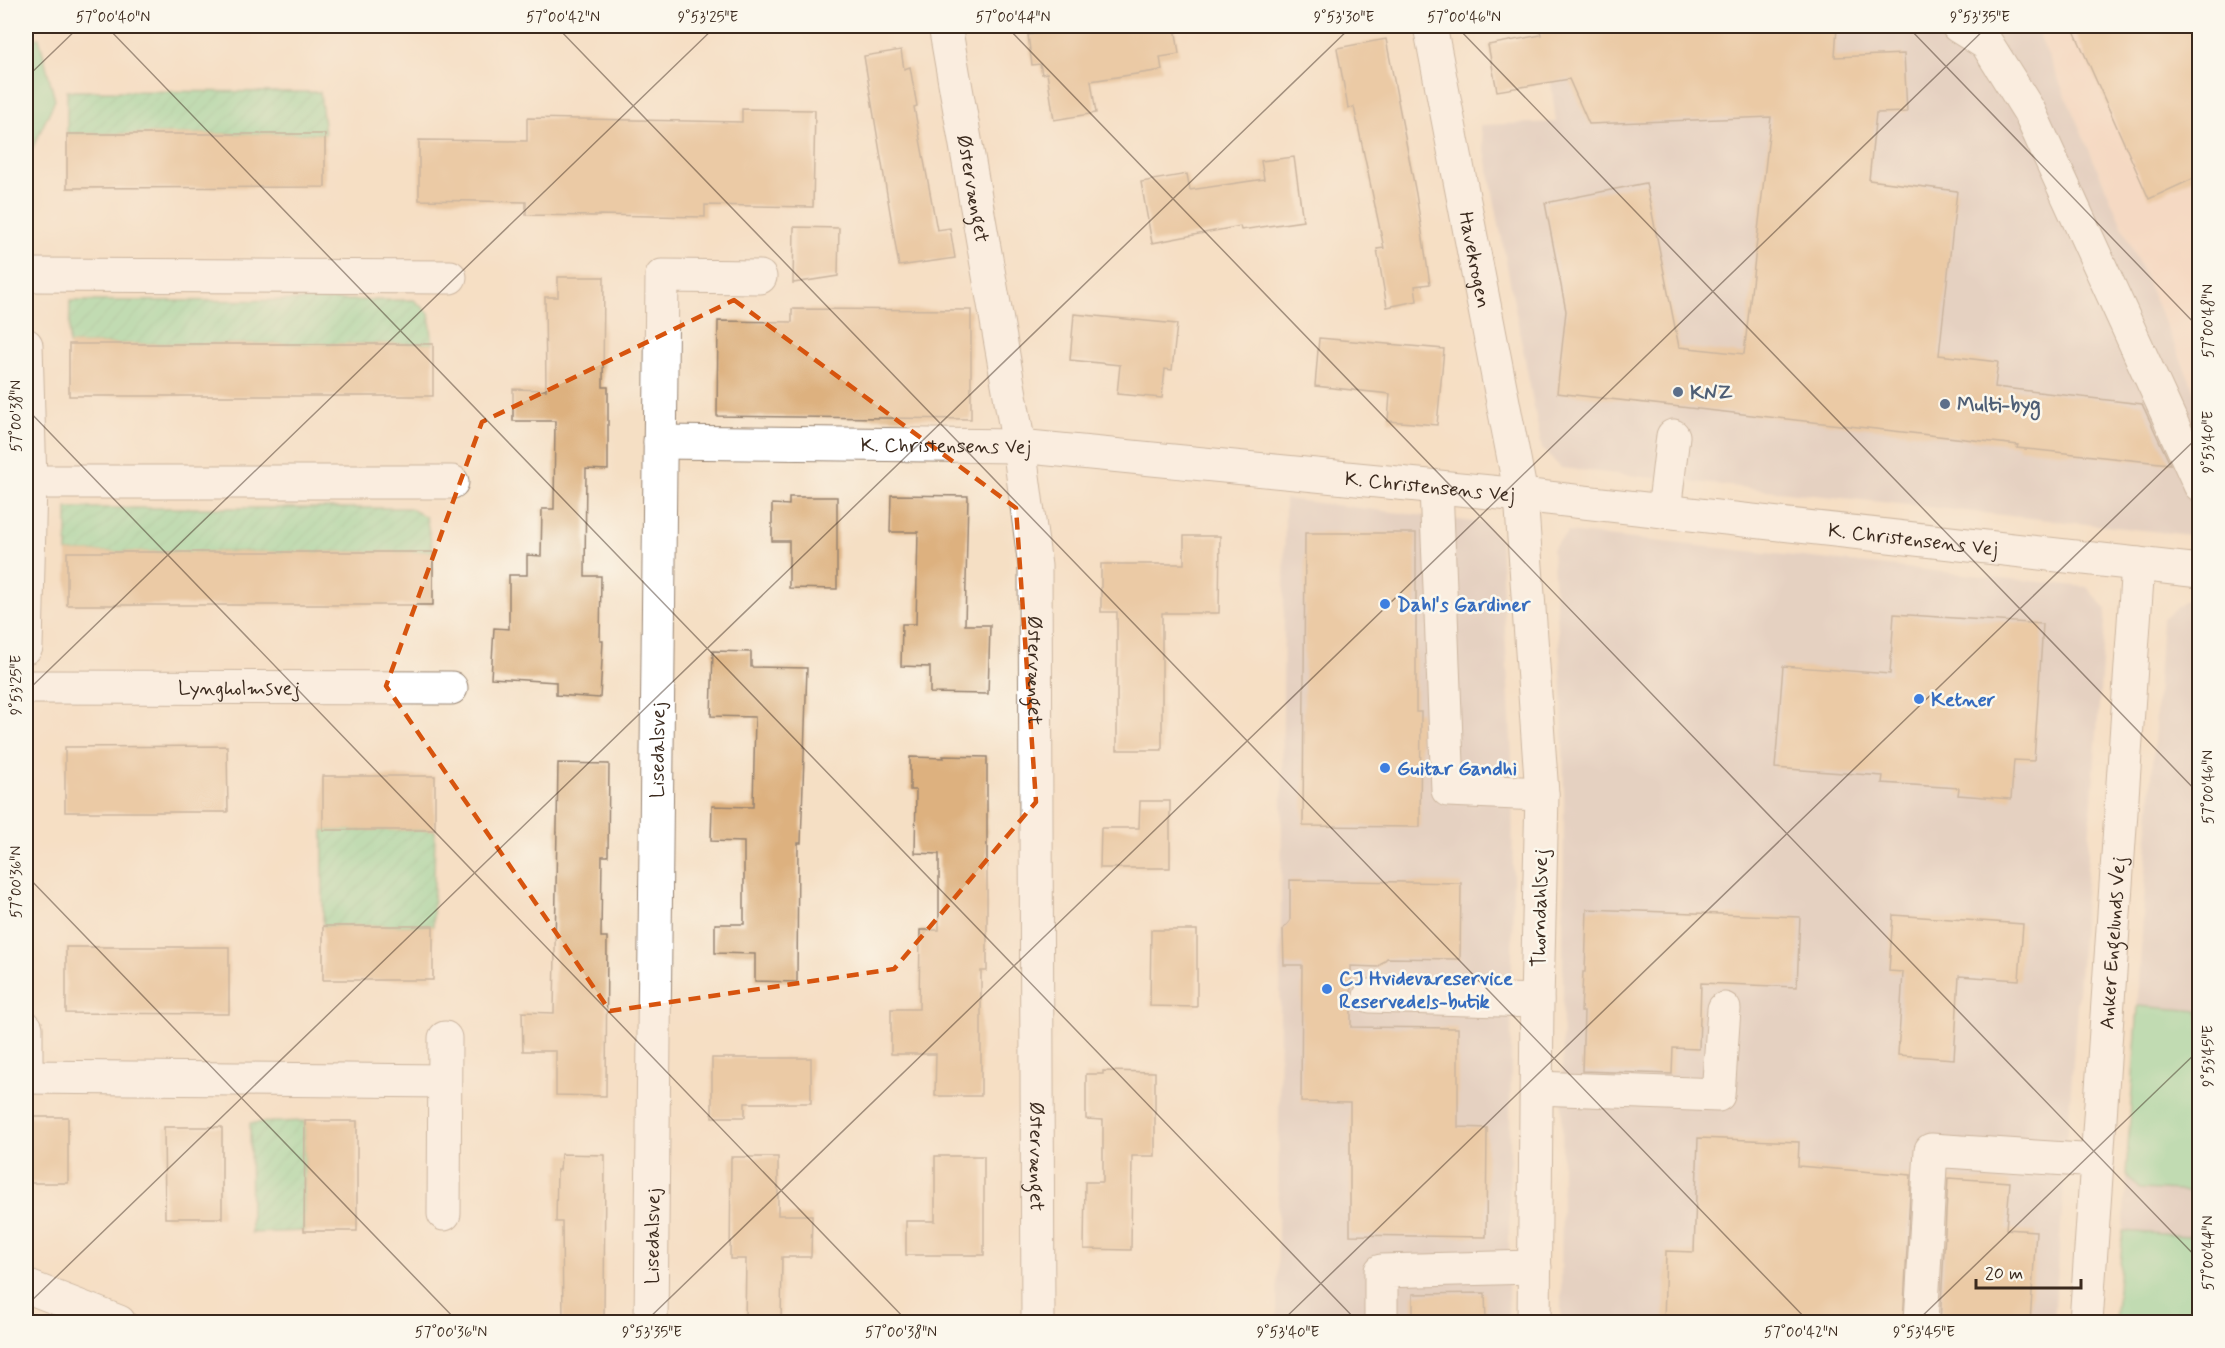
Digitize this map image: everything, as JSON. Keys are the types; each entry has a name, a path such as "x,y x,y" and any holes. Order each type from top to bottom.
{"street":[{"name":"Østervænget","path":"945,26 1018,446 1035,566 1038,1323"},
{"name":"Havekrogen","path":"1430,26 1521,495"},
{"path":"1958,26 1987,44 2030,111 2199,485"},
{"path":"26,275 450,277"},
{"name":"Lisedalsvej","path":"651,1323 663,276 760,277"},
{"path":"26,345 30,482 26,646"},
{"path":"1664,511 1673,436"},
{"name":"K. Christensens Vej","path":"660,442 1018,446 1521,495 2199,571"},
{"path":"30,482 452,483"},
{"path":"1436,487 1448,790 1542,794"},
{"name":"Thorndahlsvej","path":"1521,495 1542,794 1537,1001 1534,1323"},
{"name":"Anker Engelunds Vej","path":"2086,1323 2138,564"},
{"name":"Lyngholmsvej","path":"26,687 451,688"},
{"path":"1370,996 1537,1001"},
{"path":"1537,1088 1718,1095 1724,1009"},
{"path":"26,1028 26,1077 444,1081"},
{"path":"444,1214 445,1038"},
{"path":"1921,1323 1932,1150 2097,1161"},
{"path":"1381,1321 1381,1271 1535,1267"},
{"path":"26,1286 119,1323"}],"highlighted area":[{"path":"734,300 1016,508 1036,802 894,969 610,1011 386,686 482,422"}],"shaded area":[{"path":"1539,26 2035,26 2199,401 2199,536 1561,468 1542,449 1480,125 1556,122 1551,83"},
{"path":"2035,26 2199,26 2199,401"},
{"path":"1285,499 1484,523 1500,540 1512,756 1513,877 1508,1322 1277,1322"},
{"path":"1568,532 2087,587 2106,609 2054,1322 1561,1322 1564,796 1562,687 1552,549"},
{"path":"2199,595 2199,1322 2115,1322 2123,1231 2162,619 2192,596"}],"green space":[{"path":"39,38 55,100 26,162 26,40"},
{"path":"67,91 320,92 325,134 67,134"},
{"path":"414,300 429,313 433,344 69,344 70,301"},
{"path":"67,508 410,508 426,517 433,552 67,552"},
{"path":"323,830 435,830 433,926 323,926"},
{"path":"2138,1006 2199,1011 2199,1192 2139,1189 2126,1174"},
{"path":"305,1121 304,1231 251,1233 250,1123"},
{"path":"2123,1231 2199,1237 2199,1322 2115,1322"}],"building":[{"path":"1095,26 1175,26 1179,54 1160,57 1162,70 1091,81 1096,113 1054,120 1047,73 1042,74 1040,64 1032,65 1028,35"},
{"path":"1539,26 1761,26 1761,30 1837,26 1835,57 1904,54 1907,112 1876,113 1869,180 1957,191 1939,355 1998,362 1995,387 2142,404 2170,464 1557,393 1566,311 1545,203 1646,183 1679,347 1744,354 1771,117 1589,124 1569,79 1497,91 1488,45 1541,35"},
{"path":"2072,26 2199,26 2199,176 2149,199"},
{"path":"1386,39 1416,194 1430,284 1415,286 1417,301 1387,307 1377,249 1384,248 1354,107 1348,108 1337,48"},
{"path":"901,50 904,69 910,67 917,106 914,107 937,230 950,228 955,258 899,266 864,56"},
{"path":"742,109 815,110 813,207 705,205 705,217 526,215 526,202 419,200 419,140 527,141 527,118 742,122"},
{"path":"67,134 325,134 325,187 67,188"},
{"path":"1294,157 1303,221 1241,230 1240,226 1152,243 1141,182 1187,174 1190,190 1264,179 1261,161"},
{"path":"794,227 839,228 838,276 793,283"},
{"path":"558,277 604,277 603,387 608,387 608,470 586,469 585,576 601,576 600,641 603,641 600,698 556,695 556,682 491,678 494,628 509,629 509,575 527,575 527,555 541,556 542,509 554,509 555,421 513,421 513,389 546,390 545,297 558,297"},
{"path":"792,309 971,310 971,419 717,416 718,321 792,322"},
{"path":"1074,314 1177,324 1172,370 1165,369 1162,398 1117,394 1120,365 1070,360"},
{"path":"1319,338 1444,349 1437,425 1388,421 1390,394 1315,386"},
{"path":"69,344 433,344 433,396 69,396"},
{"path":"891,495 968,496 965,625 990,625 988,694 930,693 930,667 901,666 902,624 916,624 918,532 890,532"},
{"path":"789,497 837,497 837,589 789,588 789,541 772,541 772,504 789,505"},
{"path":"1305,533 1416,533 1416,712 1421,712 1420,827 1303,826"},
{"path":"1184,536 1220,536 1219,613 1162,613 1162,750 1117,750 1117,612 1101,612 1101,564 1184,564"},
{"path":"67,552 433,552 433,605 67,605"},
{"path":"1894,614 2043,624 2034,761 2014,760 2011,799 1958,795 1959,788 1882,783 1883,776 1775,768 1783,666 1890,674"},
{"path":"713,651 751,652 751,667 807,668 801,843 798,843 797,982 755,981 755,954 715,953 715,924 744,924 744,842 711,841 712,806 753,807 755,717 711,716"},
{"path":"227,746 228,812 65,812 65,747"},
{"path":"943,756 987,757 987,971 981,971 981,1096 935,1096 936,1054 891,1054 891,1009 919,1009 920,930 939,930 939,854 915,853 916,790 910,790 910,757 944,758"},
{"path":"558,763 609,764 608,856 602,856 601,937 607,937 606,1096 556,1095 556,1051 523,1051 522,1012 554,1013"},
{"path":"323,776 435,776 435,830 323,830"},
{"path":"1140,801 1170,801 1170,868 1100,868 1101,828 1139,828"},
{"path":"1290,880 1461,883 1460,959 1387,958 1378,967 1351,966 1351,1027 1458,1028 1458,1127 1487,1128 1486,1237 1350,1235 1350,1103 1301,1102 1302,965 1284,965 1283,929 1290,921"},
{"path":"1587,909 1800,917 1797,987 1701,983 1699,1049 1673,1048 1672,1074 1582,1071 1584,1012 1581,1012"},
{"path":"1893,915 2023,924 2019,980 1959,976 1954,1059 1898,1055 1903,972 1889,971"},
{"path":"323,926 433,926 433,980 323,980"},
{"path":"1151,930 1197,930 1197,1007 1150,1006"},
{"path":"66,947 229,947 229,1014 66,1013"},
{"path":"712,1058 811,1058 811,1103 745,1103 745,1117 712,1117"},
{"path":"1103,1071 1155,1072 1155,1156 1132,1156 1131,1250 1084,1249 1085,1182 1103,1182 1103,1120 1086,1119 1086,1074 1103,1074"},
{"path":"26,1117 68,1117 68,1183 26,1183"},
{"path":"305,1121 357,1121 357,1231 304,1231"},
{"path":"164,1127 222,1127 222,1218 165,1218"},
{"path":"1698,1138 1799,1142 1798,1166 1911,1175 1903,1323 1664,1323 1666,1251 1694,1252"},
{"path":"561,1154 605,1155 604,1323 563,1323 562,1222 556,1222 557,1170 560,1170"},
{"path":"935,1156 984,1156 984,1255 906,1255 906,1221 935,1221"},
{"path":"731,1157 778,1157 778,1215 812,1215 811,1257 782,1257 781,1323 745,1323 746,1259 730,1259"},
{"path":"1948,1178 2010,1182 2006,1229 2036,1231 2030,1323 1940,1323"},
{"path":"1485,1293 1486,1323 1413,1323 1413,1294"}],"place":[{"name":"KNZ","path":"1678,392"},
{"name":"Multi-byg","path":"1945,404"},
{"name":"Dahl's Gardiner","path":"1385,604"},
{"name":"Ketner","path":"1919,699"},
{"name":"Guitar Gandhi","path":"1385,768"},
{"name":"CJ Hvidevareservice Reservedels-butik","path":"1327,989"}]}
